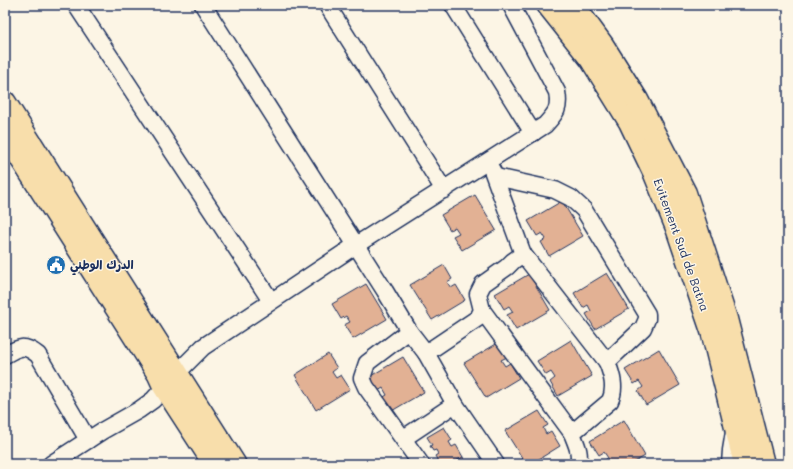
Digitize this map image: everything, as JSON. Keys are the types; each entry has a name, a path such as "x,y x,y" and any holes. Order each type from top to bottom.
{"highway":[{"name":"Evitement Sud de Batna","path":"548,5 591,59 630,122 655,174 677,228 712,331 745,464"},
{"name":"Evitement Sud de Batna","path":"573,5 603,46 637,100 686,193 726,319 763,464"}],"main road":[{"path":"5,102 171,380 214,464"},
{"path":"5,134 154,368 171,380 235,464"}],"street":[{"path":"76,5 271,301"},
{"path":"203,5 409,331 426,353 455,404 496,464"},
{"path":"453,5 533,133"},
{"path":"54,463 153,400 203,347 356,245 545,125 555,114 559,104 557,92 510,5"},
{"path":"331,7 444,190"},
{"path":"488,162 496,177 523,254 607,362 613,378 613,395 610,401 572,433"},
{"path":"496,177 555,190 571,198 584,210 647,314 644,328 607,362"},
{"path":"523,254 508,267 483,284 478,294 482,310 572,433 578,447 578,464"},
{"path":"426,353 478,318 482,310"},
{"path":"409,331 368,363 362,378 366,387 404,438 421,464"},
{"path":"5,355 21,348 29,348 38,355 88,440"},
{"path":"404,438 455,404"},
{"path":"730,464 736,424"}],"building":[{"path":"475,195 496,230 462,250 453,236 459,233 455,227 450,230 441,215"},
{"path":"562,201 583,236 549,256 541,242 546,239 542,233 537,236 528,221"},
{"path":"444,265 452,279 447,282 451,288 456,285 465,300 432,320 410,285"},
{"path":"607,273 629,309 595,329 586,314 591,311 588,305 583,308 574,293"},
{"path":"529,274 550,310 516,330 507,315 513,312 509,306 504,309 495,294"},
{"path":"366,284 387,319 353,339 344,325 350,322 346,316 341,319 332,304"},
{"path":"571,340 592,376 558,396 550,382 555,378 551,372 546,375 537,361"},
{"path":"498,343 507,357 501,360 505,366 510,363 519,378 486,398 464,363"},
{"path":"659,349 680,385 646,405 638,391 643,387 639,381 634,384 625,370"},
{"path":"328,354 337,368 332,372 336,378 341,375 350,389 316,410 295,375"},
{"path":"403,357 424,392 390,412 382,398 387,395 383,388 378,391 369,377"},
{"path":"539,411 548,425 543,428 546,434 551,431 560,446 531,464 526,464 505,431"},
{"path":"624,420 645,456 631,464 604,464 602,462 608,458 604,452 599,455 590,441"},
{"path":"444,427 452,440 449,442 452,447 456,445 463,457 451,464 439,463 435,456 438,454 436,450 433,451 430,446 432,445 427,437"},
{"path":"463,457 467,464 451,464"}],"place":[{"name":"الدرك الوطني","path":"56,265"}]}
